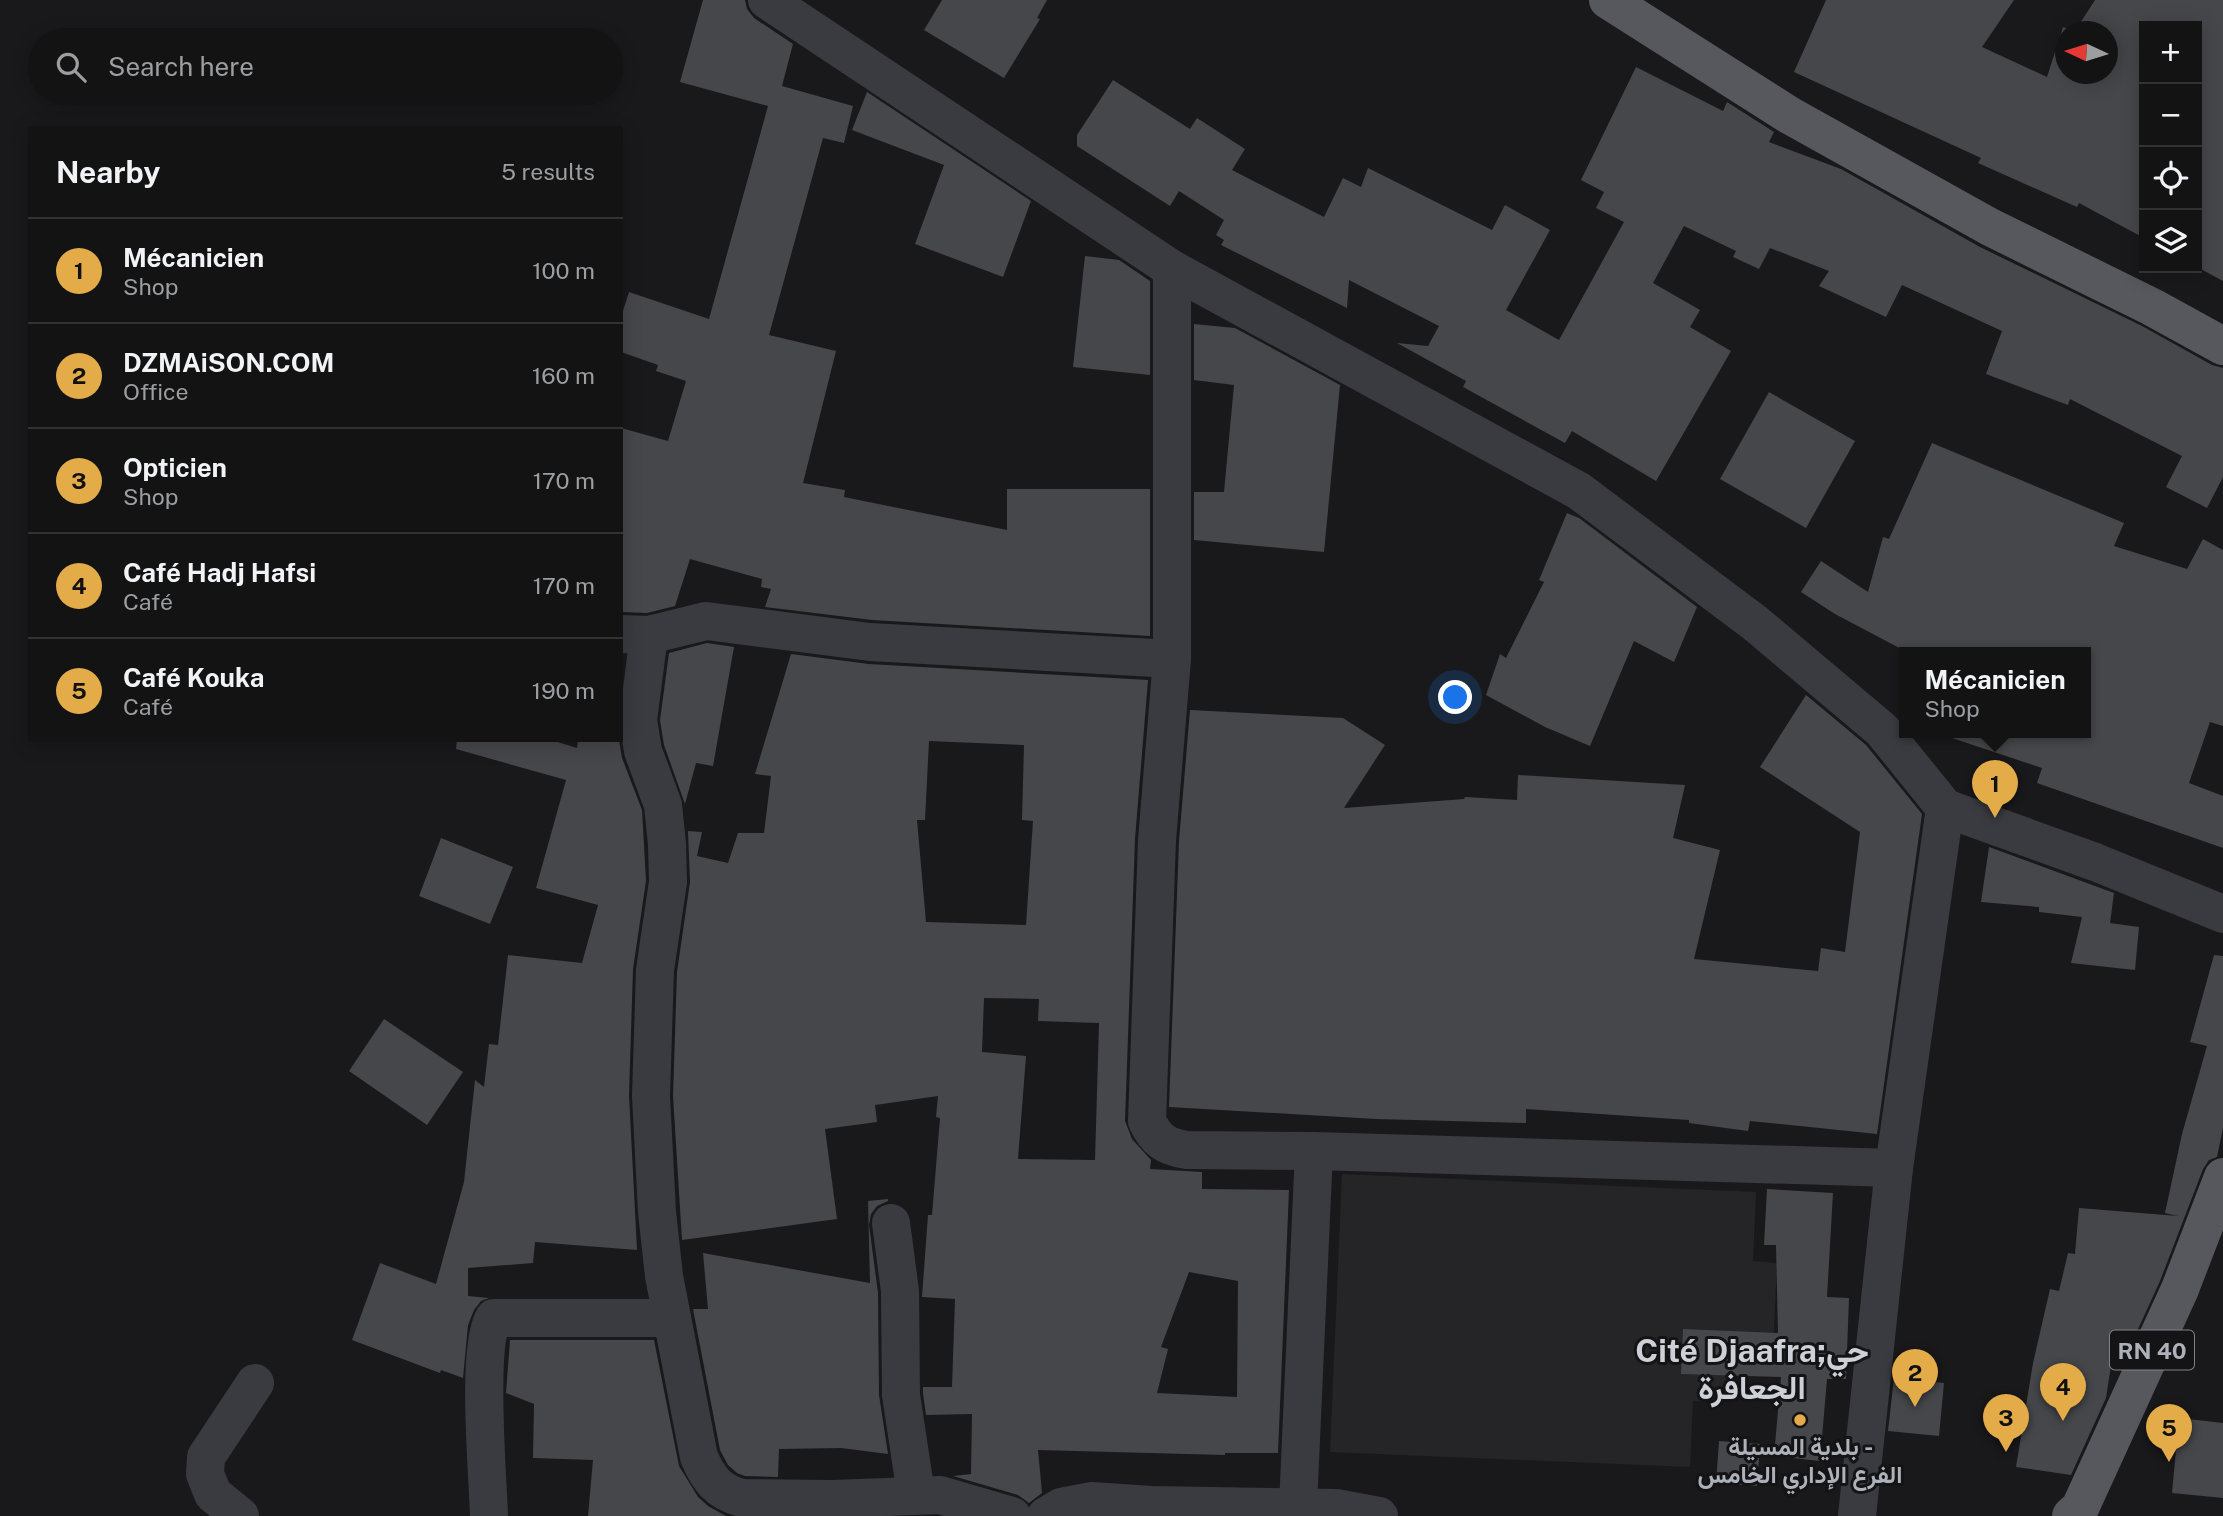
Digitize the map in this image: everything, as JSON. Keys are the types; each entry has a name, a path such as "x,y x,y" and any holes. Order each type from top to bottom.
{"main road":[{"path":"1608,0 1789,114 1990,228 2152,307 2223,346"},
{"name":"RN 40","path":"2080,1513 2180,1289 2223,1177"}],"street":[{"path":"767,0 1172,269 1580,491 1755,624 1882,730 1945,807 2095,862 2223,914"},
{"path":"1172,269 1172,659 1157,840 1147,1121 1154,1135 1172,1148 1187,1150 1314,1151 1894,1168"},
{"path":"1012,1516 940,1495 833,1499 742,1498 729,1495 706,1475 699,1457 672,1318 657,1213 651,1096 655,970 668,882 667,844 663,805 643,751 638,720 635,635 706,621 870,642 1172,659"},
{"path":"1857,1516 1894,1168 1945,807"},
{"path":"1298,1506 1314,1151"},
{"path":"891,1223 900,1279 901,1395 916,1494"},
{"path":"489,1516 484,1382 486,1341 489,1324 494,1318 672,1318"},
{"path":"240,1516 214,1493 205,1474 206,1457 255,1383"},
{"path":"1046,1516 1061,1507 1092,1501 1165,1506 1336,1507 1379,1516"}],"shaded area":[{"path":"1342,1174 1756,1192 1753,1261 1777,1263 1772,1371 1728,1369 1726,1402 1693,1401 1690,1467 1330,1452"}],"building":[{"path":"703,0 745,0 747,9 754,18 793,44 782,86 853,106 844,143 823,138 769,335 836,351 803,483 845,490 844,497 1007,530 1007,489 1150,489 1150,636 872,620 765,607 771,589 761,587 762,579 690,559 675,606 647,613 623,612 623,429 668,441 686,381 656,371 658,365 623,353 623,311 629,292 709,319 768,106 680,82"},
{"path":"942,0 1047,0 1037,18 1040,19 1004,78 924,30"},
{"path":"1826,0 2014,0 1982,47 2047,77 2055,52 2055,84 2118,84 2118,21 2081,21 2095,0 2223,0 2223,281 2202,270 2202,21 2139,21 2139,235 2079,203 2077,207 1978,163 1981,158 1794,72"},
{"path":"1636,67 1723,111 1727,102 1774,132 1769,142 1841,169 1980,247 2142,326 2212,365 2223,368 2223,477 2207,508 2166,487 2182,456 2070,399 2068,405 1986,374 2002,331 1902,285 1886,317 1819,286 1829,271 1770,248 1759,269 1733,257 1736,251 1684,226 1653,283 1700,310 1690,327 1731,351 1656,481 1572,431 1565,443 1463,387 1466,381 1397,343 1428,346 1439,326 1349,280 1347,308 1221,245 1224,240 1216,235 1224,220 1179,191 1170,206 1077,146 1077,135 1113,80 1190,129 1197,118 1245,149 1232,170 1324,217 1343,178 1361,187 1368,168 1492,230 1505,205 1550,230 1506,310 1559,340 1624,222 1596,208 1604,192 1581,180"},
{"path":"867,92 1031,201 1003,277 915,244 944,165 852,130"},
{"path":"1085,256 1119,260 1150,281 1150,375 1073,367"},
{"path":"1194,324 1235,328 1340,385 1324,552 1194,540 1194,492 1224,492 1234,385 1194,380"},
{"path":"1769,392 1855,441 1806,528 1720,479"},
{"path":"1932,443 2124,523 2114,546 2187,569 2203,539 2223,550 2223,726 2210,722 2189,783 2223,796 2223,848 2037,783 2042,768 1952,738 2091,738 2091,647 1899,648 1835,614 1801,592 1821,561 1868,592 1883,537 1889,539"},
{"path":"1567,513 1579,518 1697,607 1674,662 1634,641 1590,746 1545,727 1486,695 1500,654 1506,658 1544,582 1539,580"},
{"path":"707,643 734,647 713,766 696,763 685,804 664,745 660,720 669,653"},
{"path":"791,654 869,664 1148,680 1135,839 1125,1121 1132,1139 1151,1160 1150,1169 1202,1172 1202,1189 1289,1190 1278,1453 1225,1455 1038,1450 1042,1493 1029,1503 1018,1495 953,1476 971,1474 972,1414 926,1415 923,1393 923,1387 952,1387 955,1299 922,1297 928,1215 932,1215 940,1118 936,1117 938,1096 875,1105 877,1122 825,1129 837,1219 682,1240 673,1096 677,972 690,882 688,831 702,832 697,856 728,863 738,833 764,833 771,776 755,774","holes":["929,741 1024,745 1022,820 1033,821 1026,925 926,922 917,820 925,820","984,998 1039,999 1038,1021 1099,1023 1095,1160 1018,1159 1026,1056 982,1052","1189,1272 1238,1281 1237,1397 1157,1393 1168,1349 1161,1347"]},
{"path":"1806,695 1866,745 1922,814 1877,1134 1750,1121 1748,1131 1689,1123 1689,1120 1526,1109 1526,1123 1376,1119 1169,1107 1179,841 1190,710 1343,718 1385,745 1344,808 1465,797 1517,800 1518,775 1685,785 1673,838 1720,850 1694,959 1818,971 1821,948 1845,952 1860,832 1760,767"},
{"path":"457,742 558,742 577,748 578,742 619,742 622,758 642,810 646,881 633,969 629,1095 637,1250 535,1242 533,1263 468,1268 468,1296 489,1298 481,1301 474,1310 468,1325 463,1378 441,1370 440,1373 352,1340 380,1263 436,1284 464,1182 475,1080 484,1087 489,1044 498,1045 508,955 582,963 598,905 536,888 566,780 456,749"},
{"path":"441,838 513,867 490,924 419,896"},
{"path":"1989,847 2114,893 2110,923 2139,927 2135,970 2071,963 2082,917 2039,912 2039,907 1981,902"},
{"path":"2214,955 2223,956 2223,1128 2217,1157 2209,1160 2203,1169 2160,1281 2123,1362 2112,1359 2106,1398 2071,1475 2016,1467 2033,1363 2050,1289 2059,1291 2068,1253 2075,1254 2079,1208 2178,1216 2165,1213 2182,1134 2207,1046 2190,1042"},
{"path":"384,1019 463,1072 427,1125 349,1071"},
{"path":"1767,1189 1833,1193 1827,1297 1849,1298 1846,1379 1827,1379 1820,1461 1774,1456 1781,1377 1681,1374 1683,1329 1778,1333 1776,1245 1764,1245"},
{"path":"888,1199 871,1214 869,1225 878,1293 879,1395 888,1454 841,1448 779,1449 778,1477 745,1476 737,1473 728,1465 720,1450 693,1309 708,1309 703,1253 870,1283 868,1201"},
{"path":"510,1340 654,1340 679,1466 698,1497 726,1516 588,1516 593,1460 533,1458 534,1404 506,1393"},
{"path":"1894,1378 1944,1383 1939,1436 1888,1431"},
{"path":"2179,1418 2223,1423 2223,1498 2172,1493"},
{"path":"1719,1441 1760,1444 1757,1486 1716,1483"}],"place":[{"name":"Mécanicien","path":"1995,818"},
{"name":"DZMAiSON.COM","path":"1915,1407"},
{"name":"بلدية المسيلة - الفرع الإداري الخامس","path":"1800,1420"},
{"name":"Café Hadj Hafsi","path":"2063,1421"},
{"name":"Opticien","path":"2006,1452"},
{"name":"Café Kouka","path":"2169,1462"}],"district":[{"name":"Cité Djaafra;حي الجعافرة","path":"1752,1368"}]}
